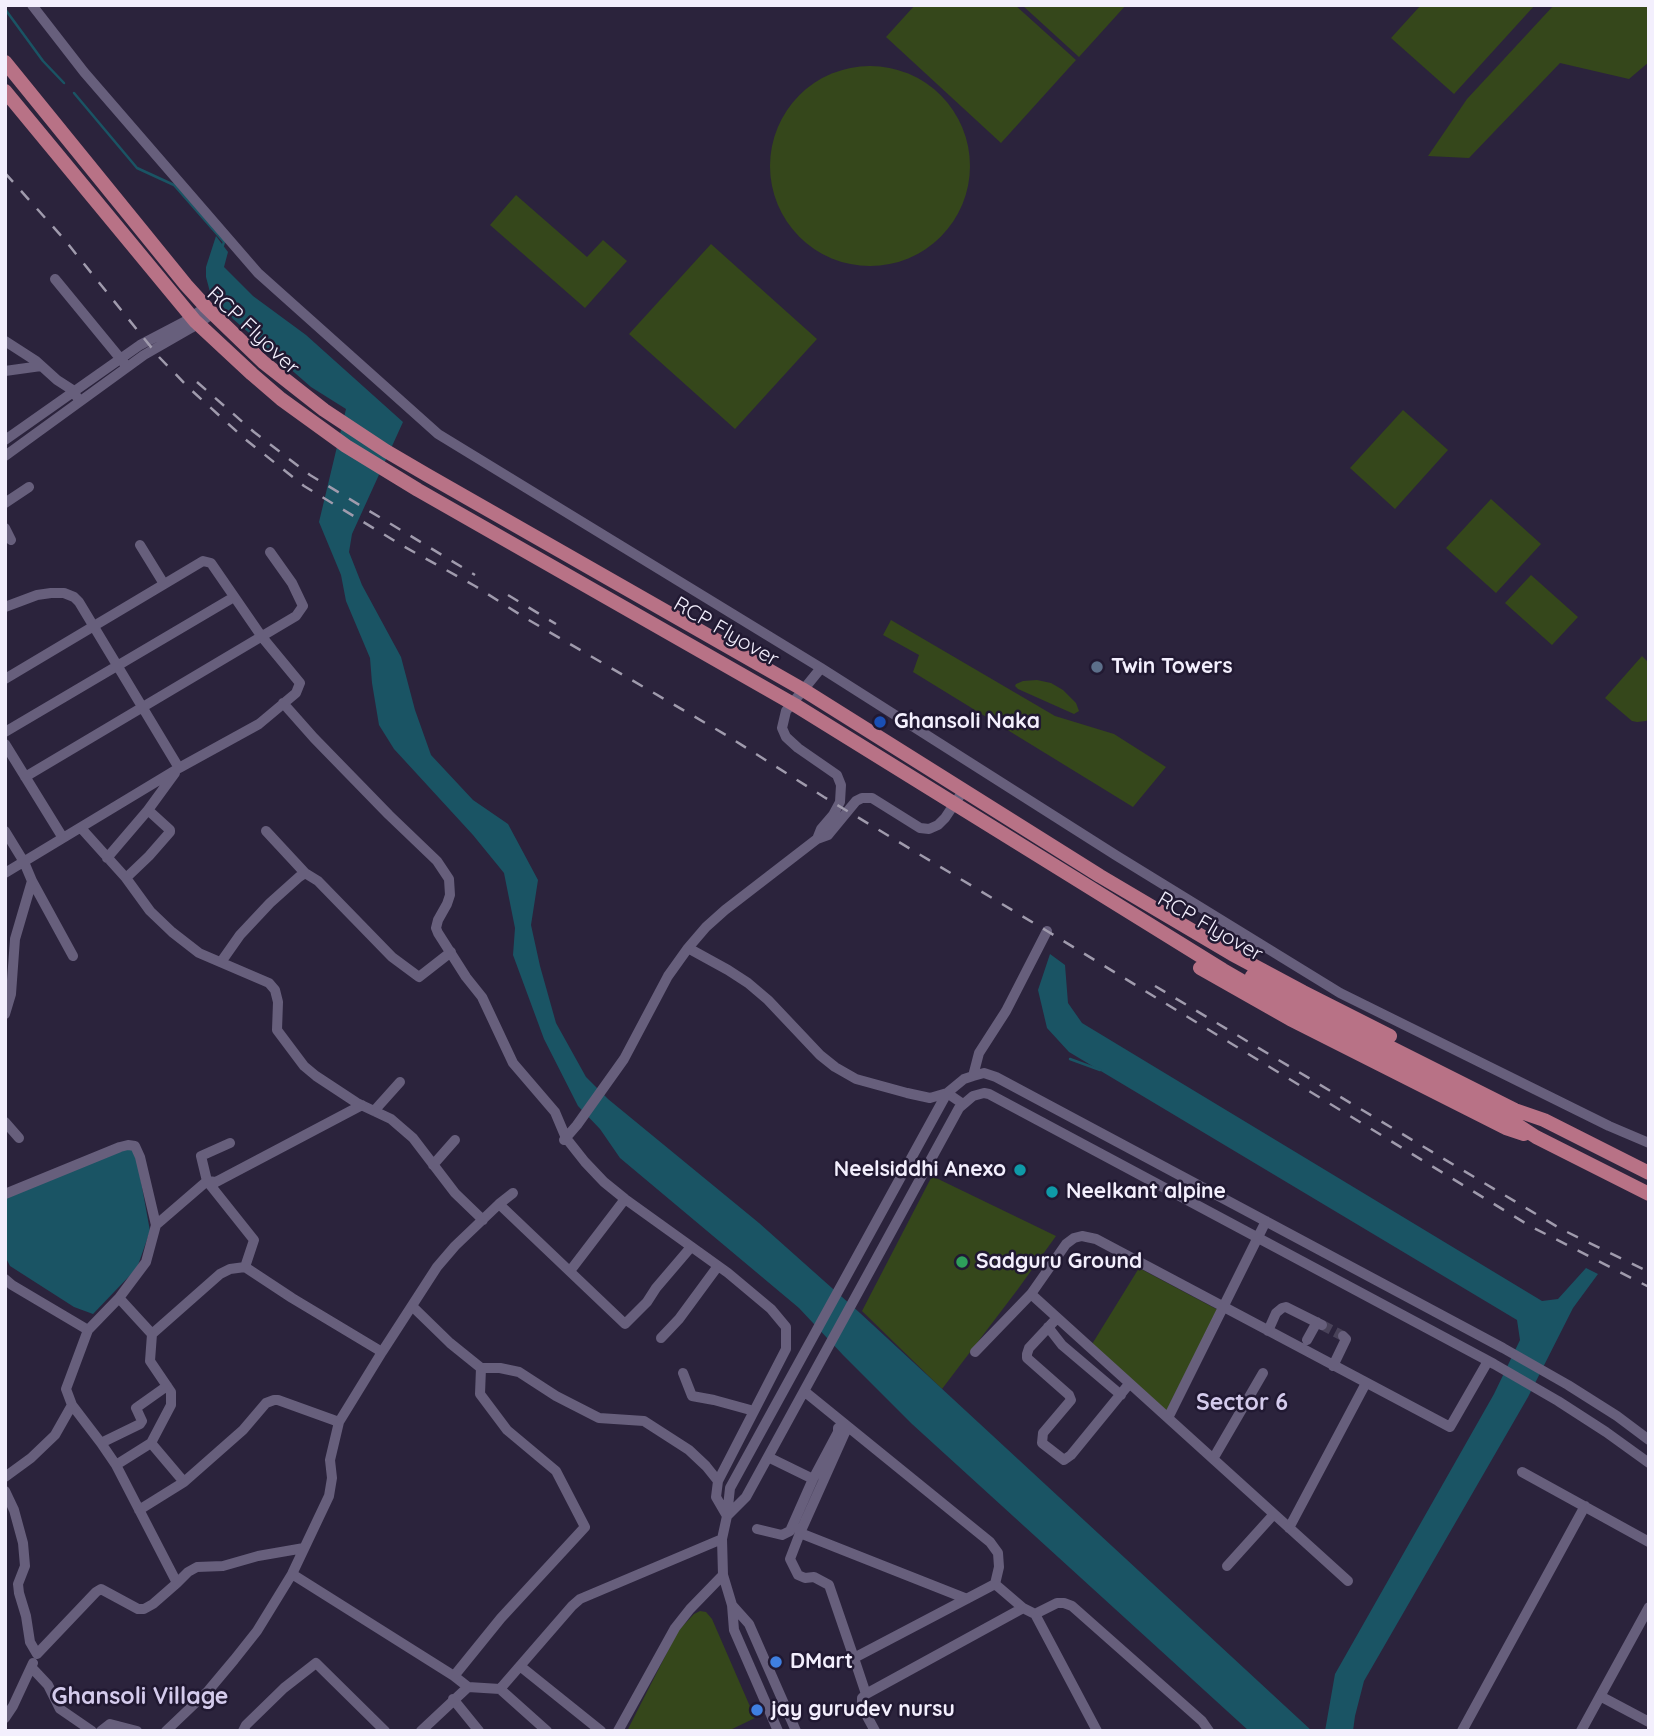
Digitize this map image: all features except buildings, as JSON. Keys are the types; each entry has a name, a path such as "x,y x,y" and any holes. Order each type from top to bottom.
{"main road":[{"path":"5,62 186,285 263,362 324,410 427,475 802,689 1100,876 1232,954 1519,1102 1544,1120 1649,1173"},
{"name":"RCP Flyover","path":"5,78 203,317 257,368 319,417 422,483 800,698 1227,962 1513,1115"},
{"name":"RCP Flyover","path":"5,91 195,321 252,374 314,424 418,490 795,705 1089,889 1294,1011 1513,1115"},
{"path":"5,104 188,325 275,405 341,453 414,498 786,711 1218,979 1290,1019 1506,1129 1536,1137 1649,1194"},
{"path":"1513,1115 1544,1120"},
{"path":"1513,1115 1536,1137"}],"street":[{"path":"32,5 83,72 258,272 438,434 821,668 1117,856 1340,993 1609,1126 1649,1143"},
{"path":"55,279 124,363"},
{"path":"5,440 77,396 124,363 144,355 209,310"},
{"path":"5,341 36,361 77,396"},
{"path":"5,371 41,366"},
{"path":"5,456 77,396"},
{"path":"5,503 29,486"},
{"path":"5,528 11,540"},
{"path":"140,545 164,584"},
{"path":"25,777 296,616 303,606 292,583 270,552"},
{"path":"5,679 203,561 211,563 262,637 300,683 296,693 259,724 179,768 5,873"},
{"path":"5,607 51,593 64,593 74,597 179,768"},
{"path":"5,732 234,597"},
{"path":"817,839 840,802 841,785 837,775 798,748 786,737 782,728 786,711 821,668"},
{"path":"283,704 389,815 438,861 449,879 450,895 436,928 441,939 482,997 513,1063 555,1112 565,1139 595,1172 625,1199 718,1266 771,1309 786,1327 786,1349 718,1482 716,1497 727,1516"},
{"path":"5,744 63,838"},
{"path":"107,858 179,768"},
{"path":"565,1139 624,1059 668,976 706,927 725,910 817,839 828,835 856,801 862,798 872,798 920,828 929,829 938,825 963,791"},
{"path":"126,878 170,832 148,810"},
{"path":"81,828 126,878 150,911 172,932 200,953 269,983 275,990 278,1002 277,1030 310,1071 362,1105 391,1119 414,1138 456,1193 483,1220"},
{"path":"5,831 73,956"},
{"path":"266,831 305,873 318,881 392,957 419,977 451,951"},
{"path":"221,962 240,935 270,902 305,873"},
{"path":"5,1014 11,994 15,939 32,881"},
{"path":"973,1076 979,1053 1006,1011 1047,931"},
{"path":"688,948 748,983 768,1000 820,1055 856,1079 930,1098 947,1093 964,1104"},
{"path":"778,1731 734,1630 732,1605 723,1576 722,1539 730,1488 947,1093 964,1079 984,1073 996,1077 1503,1348 1568,1385 1649,1440"},
{"path":"374,1111 400,1082"},
{"path":"727,1516 746,1497 959,1108 972,1096 984,1093 1491,1362 1558,1401 1649,1463"},
{"path":"156,1225 212,1182 362,1105"},
{"path":"5,1122 19,1138"},
{"path":"433,1165 455,1140"},
{"path":"230,1143 201,1156 212,1182 254,1240 245,1267"},
{"path":"5,1194 120,1147 135,1146 140,1157 156,1225 146,1262 119,1298 88,1330 66,1389 72,1405 116,1465 177,1583"},
{"path":"166,1731 208,1691 234,1660 257,1630 292,1574 329,1496 332,1478 330,1460 339,1422 382,1352 455,1246 513,1194"},
{"path":"570,1270 625,1199"},
{"path":"499,1204 625,1324 647,1302 691,1247"},
{"path":"1168,1418 1266,1221"},
{"path":"975,1352 1031,1294 1066,1244 1082,1236 1096,1238 1450,1427 1491,1362"},
{"path":"661,1338 679,1319 718,1266"},
{"path":"116,1465 151,1443 172,1405 167,1386 150,1361 152,1334 220,1274 230,1269 245,1267 382,1352"},
{"path":"5,1279 88,1330"},
{"path":"1031,1294 1348,1581"},
{"path":"119,1298 152,1334"},
{"path":"412,1306 450,1343 481,1368 519,1372 556,1396 599,1418 644,1421 689,1450 706,1465 718,1482"},
{"path":"1268,1331 1276,1313 1286,1307 1320,1324 1307,1340"},
{"path":"1057,1318 1027,1353 1027,1358 1072,1400 1043,1433 1042,1443 1064,1460 1129,1384"},
{"path":"1048,1327 1062,1345 1121,1395"},
{"path":"1333,1366 1346,1339 1343,1336"},
{"path":"799,1364 814,1373"},
{"path":"454,1676 501,1618 584,1527 556,1471 507,1430 480,1394 481,1368"},
{"path":"683,1373 692,1396 714,1399 754,1411"},
{"path":"1213,1459 1263,1373"},
{"path":"1290,1528 1366,1384"},
{"path":"101,1443 140,1424 142,1421 136,1408 167,1386"},
{"path":"804,1391 990,1542 998,1553 996,1584"},
{"path":"139,1510 184,1482 243,1430 266,1403 278,1401 339,1422"},
{"path":"5,1477 31,1458 55,1435 72,1405"},
{"path":"757,1529 782,1535 790,1531 838,1432 834,1422 822,1412"},
{"path":"847,1428 790,1559 798,1575 804,1578 814,1577 829,1585 866,1694"},
{"path":"151,1443 184,1482"},
{"path":"768,1457 813,1479"},
{"path":"1522,1472 1649,1542"},
{"path":"5,1491 15,1510 23,1543 26,1566 18,1584 19,1593 30,1642 37,1654"},
{"path":"1462,1731 1585,1506"},
{"path":"1227,1566 1274,1514"},
{"path":"800,1533 967,1599"},
{"path":"500,1689 580,1599 722,1539"},
{"path":"5,1718 37,1654 101,1589 138,1609 144,1609 197,1567 223,1566 258,1556 304,1548"},
{"path":"292,1574 468,1687 500,1689 547,1731"},
{"path":"618,1731 675,1628 723,1576"},
{"path":"854,1658 996,1584"},
{"path":"996,1584 1023,1608 1035,1614 1097,1731"},
{"path":"1035,1614 1057,1603 1072,1606 1202,1721 1209,1731"},
{"path":"732,1605 749,1623 796,1731"},
{"path":"876,1731 862,1707 862,1698 866,1694 1023,1608"},
{"path":"1581,1731 1648,1608"},
{"path":"243,1731 284,1688 316,1663 385,1731"},
{"path":"520,1666 601,1731"},
{"path":"32,1668 48,1685 60,1709 92,1731"},
{"path":"421,1731 468,1687"},
{"path":"1600,1696 1649,1722"},
{"path":"453,1699 479,1731"},
{"path":"101,1731 110,1724 137,1731"}],"green space":[{"path":"915,5 1015,5 1076,60 1001,143 886,37"},
{"path":"1022,5 1126,5 1079,57"},
{"path":"1421,5 1535,5 1454,94 1391,38"},
{"path":"1554,5 1649,5 1649,62 1629,79 1560,63 1469,158 1428,156 1467,99"},
{"path":"870,66 908,73 941,95 963,128 970,166 963,204 941,237 908,259 870,266 832,259 799,237 777,204 770,166 777,128 799,95 832,73"},
{"path":"516,195 587,257 603,240 627,261 585,308 490,225"},
{"path":"711,244 817,339 735,429 629,334"},
{"path":"1403,410 1448,450 1395,509 1350,468"},
{"path":"1491,499 1541,544 1496,593 1446,548"},
{"path":"1531,575 1578,617 1552,645 1505,603"},
{"path":"891,620 1055,716 1114,734 1166,767 1133,807 913,672 919,655 883,635"},
{"path":"1642,656 1649,663 1649,719 1637,722 1632,721 1605,698"},
{"path":"1023,681 1051,683 1063,690 1076,703 1079,711 1074,714 1015,686"},
{"name":"Sadguru Ground","path":"932,1176 1056,1236 942,1389 862,1311"},
{"path":"1139,1268 1218,1310 1164,1415 1089,1349"},
{"path":"700,1611 706,1612 712,1619 755,1718 728,1731 627,1731 678,1631"}],"water":[{"path":"216,236 228,252 224,267 253,296 306,335 403,422 352,534 349,552 362,585 401,657 415,710 431,755 473,800 508,824 538,880 531,925 540,966 556,1023 586,1077 608,1099 759,1223 860,1313 1312,1731 1249,1731 912,1424 799,1308 620,1158 600,1129 578,1106 544,1039 513,955 515,928 504,873 394,749 379,725 370,658 346,601 341,575 319,522 346,409 311,387 233,319 210,292 206,267"},
{"path":"1050,954 1065,965 1068,1003 1082,1023 1542,1301 1558,1299 1586,1268 1598,1274 1573,1308 1528,1397 1364,1681 1353,1731 1325,1731 1335,1674 1494,1394 1520,1340 1517,1320 1069,1052 1047,1028 1038,990"},
{"path":"126,1149 133,1149 136,1154 150,1231 137,1268 93,1314 74,1307 10,1266 5,1256 5,1194"}],"waterway":[{"path":"5,9 43,61 64,83"},
{"path":"74,93 137,168 174,185 224,242 222,248"},
{"path":"1070,1059 1100,1070"}],"tunnel":[{"path":"1322,1325 1343,1336"}],"railway":[{"path":"5,173 64,239 159,357 245,439 304,486 726,735 1530,1226 1649,1287"},
{"path":"197,382 254,432 310,475 475,575"},
{"path":"508,595 556,624"},
{"path":"1155,986 1561,1229 1649,1272"}],"place":[{"name":"Twin Towers","path":"1097,667"},
{"name":"Ghansoli Naka","path":"880,722"},
{"name":"Neelsiddhi Anexo","path":"1020,1170"},
{"name":"Neelkant alpine","path":"1052,1192"},
{"name":"Sadguru Ground","path":"962,1262"},
{"name":"DMart","path":"776,1662"},
{"name":"jay gurudev nursu","path":"757,1710"}],"district":[{"name":"Sector 6","path":"1242,1403"},
{"name":"Ghansoli Village","path":"140,1697"}]}
